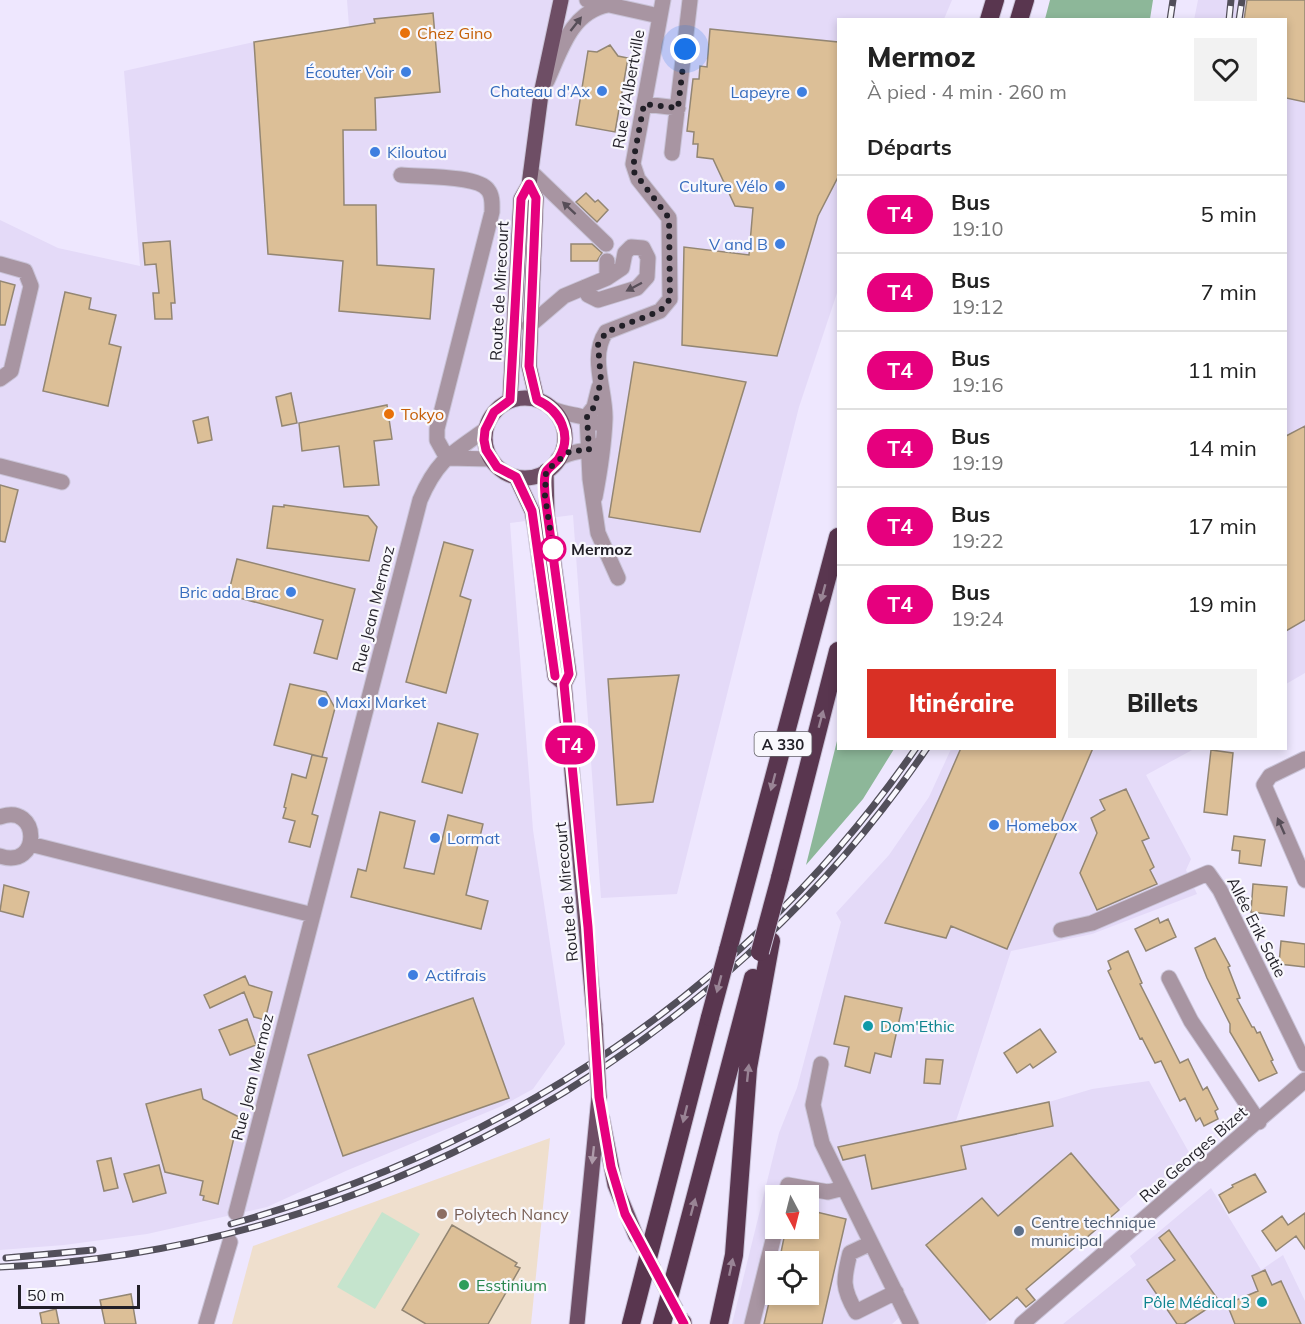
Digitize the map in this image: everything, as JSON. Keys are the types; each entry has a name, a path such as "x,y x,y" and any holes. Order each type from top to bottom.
{"highway":[{"path":"990,18 995,0"},
{"path":"1020,18 1025,0"},
{"name":"A 330","path":"631,1324 837,541"},
{"name":"A 330","path":"662,1324 765,946 837,655"},
{"path":"718,1324 734,1255 748,1068 765,946"},
{"path":"620,1324 655,1230"}],"main road":[{"name":"Route de Mirecourt","path":"510,400 521,199 530,178 541,94 561,0"},
{"name":"Route de Mirecourt","path":"530,178 536,198 529,366 537,400"},
{"path":"528,398 537,400 553,409 562,424 564,442 558,459 546,471 526,478 516,477 497,467 491,459 486,450 485,430 494,412 510,400 528,398"},
{"name":"Route de Mirecourt","path":"546,471 547,514 569,674 564,684 595,1025 599,1097 615,1185 636,1236"},
{"name":"Route de Mirecourt","path":"516,477 532,511 555,676 564,684"},
{"name":"Route de Mirecourt","path":"577,1324 599,1097"}],"street":[{"path":"586,0 659,16"},
{"name":"Rue d'Albertville","path":"595,497 604,436 598,345 606,332 660,311 670,299 669,218 634,172 634,157 663,0"},
{"path":"672,153 690,0"},
{"path":"541,94 577,21 590,11 608,5"},
{"path":"644,104 678,108"},
{"path":"402,175 477,181 488,190 492,212 437,429 437,440 447,458 491,459"},
{"path":"530,178 606,244"},
{"path":"529,326 564,296 585,287 607,278 622,268 625,253 631,247 643,248 648,258 647,277 637,288 598,300 588,295 585,287"},
{"path":"607,261 607,278"},
{"path":"0,264 25,271 31,286 11,372 0,380"},
{"name":"Rue d'Albertville","path":"601,381 594,407 587,416 590,479 595,497 598,534 618,578"},
{"path":"553,409 567,416 587,416 604,436 589,450 570,451 558,459"},
{"name":"Rue Jean Mermoz","path":"236,1213 420,500 431,474 447,458 485,430"},
{"path":"0,466 62,482"},
{"path":"1305,759 1270,776 1264,785 1305,880"},
{"path":"0,817 10,815 23,819 31,830 30,844 21,855 14,858 0,856"},
{"path":"30,844 313,915"},
{"name":"Allée Erik Satie","path":"1061,930 1092,923 1208,873 1220,890 1305,1064"},
{"path":"1169,978 1191,1021 1258,1122"},
{"path":"821,1064 813,1095 814,1118 822,1143 911,1324"},
{"name":"Rue Georges Bizet","path":"1022,1324 1305,1080"},
{"path":"819,1190 828,1192 844,1188"},
{"path":"752,1324 774,1239"},
{"path":"206,1324 230,1242"},
{"path":"871,1243 850,1253 845,1273 844,1292 852,1318 896,1292"}],"shaded area":[{"path":"347,0 952,0 944,18 837,18 837,293 799,407 677,894 601,898 573,515 510,523 533,830 565,1044 533,1089 502,1106 348,1170 267,1207 147,1234 64,1245 0,1250 0,220 58,248 140,266 124,71 254,42 349,27"},
{"path":"1198,0 1305,0 1305,673 1287,683 1287,18 1194,18"},
{"path":"951,750 1192,750 1146,775 1191,859 1186,870 1197,894 1092,934 1011,951 956,1121 1049,1102 1092,1089 1149,1081 1191,1156 1143,1198 1138,1193 1026,1289 1031,1295 1017,1297 985,1324 919,1324 911,1307 892,1324 732,1324 765,1190 765,1239 819,1239 819,1185 766,1185 779,1133 797,1088 841,922 836,913 889,855 929,797"},
{"name":"Polytech Nancy","path":"550,1138 531,1324 232,1324 253,1246"},
{"path":"1211,1188 1261,1270 1283,1255 1305,1301 1305,1324 1063,1324 1136,1265 1130,1256"}],"green space":[{"path":"1050,0 1153,0 1150,18 1045,18"},
{"path":"837,741 837,750 893,750 863,799 806,865"},
{"path":"382,1212 420,1234 375,1309 337,1287"}],"building":[{"path":"1247,0 1305,0 1305,102 1287,98 1287,18 1244,18"},
{"path":"433,13 440,92 375,98 376,130 343,130 344,205 376,205 377,265 434,269 430,319 339,311 343,261 268,254 254,42 375,23 374,19"},
{"path":"710,29 837,42 837,179 818,216 777,356 682,345 684,247 749,255 753,208 735,206 713,159 697,157 698,144 693,144 694,132 687,131 693,79 699,79 700,66 707,67"},
{"name":"Chateau d'Ax","path":"610,45 618,56 628,58 615,132 576,125 588,51 597,52"},
{"path":"586,193 608,210 597,222 576,202"},
{"path":"170,241 175,303 171,303 172,319 155,319 153,293 159,293 156,264 145,265 143,243"},
{"path":"571,244 592,244 602,253 597,261 571,261"},
{"path":"0,281 15,285 5,325 0,325"},
{"path":"65,292 91,298 89,309 116,315 109,344 121,347 108,406 43,391"},
{"path":"634,362 746,382 700,532 609,517"},
{"path":"291,393 297,423 282,426 276,397"},
{"path":"387,405 392,439 374,441 379,485 344,487 339,446 302,451 299,423"},
{"path":"208,417 212,440 198,443 193,421"},
{"path":"1305,426 1305,620 1287,630 1287,435"},
{"path":"0,485 18,490 5,542 0,541"},
{"path":"284,505 368,516 377,527 369,561 267,548 273,506 284,507"},
{"path":"444,542 473,550 460,596 471,600 446,693 406,682"},
{"name":"Bric ada Brac","path":"237,559 355,589 337,659 314,653 323,620 228,595"},
{"path":"679,675 653,802 617,805 608,679"},
{"path":"290,684 326,692 335,708 322,757 274,745"},
{"path":"438,723 478,734 462,793 422,782"},
{"name":"Homebox","path":"960,750 1092,750 1007,949 951,926 946,938 885,923"},
{"path":"1211,750 1233,753 1227,815 1204,812"},
{"path":"312,755 327,758 312,814 318,816 310,847 289,842 295,821 283,818 292,774 306,778"},
{"path":"1126,789 1149,838 1142,841 1154,867 1150,870 1157,884 1097,910 1080,873 1097,833 1091,818 1105,810 1100,800"},
{"path":"380,812 415,821 404,868 434,874 448,815 483,824 466,895 488,901 481,929 351,897 358,869 366,871"},
{"path":"1234,836 1265,840 1261,866 1239,863 1240,851 1232,850"},
{"path":"1253,884 1287,887 1284,916 1251,912"},
{"path":"4,885 29,892 23,917 0,911"},
{"path":"1158,918 1160,923 1168,919 1176,937 1146,951 1135,929"},
{"path":"1215,938 1230,966 1228,967 1240,998 1237,999 1252,1027 1257,1033 1260,1032 1277,1073 1259,1081 1230,1032 1230,1024 1195,948"},
{"path":"1281,941 1305,944 1305,967 1279,964"},
{"path":"1128,951 1142,983 1140,984 1180,1063 1188,1059 1203,1090 1207,1087 1218,1109 1215,1111 1218,1119 1204,1126 1200,1118 1196,1121 1185,1098 1180,1101 1161,1061 1155,1063 1142,1038 1140,1039 1108,971 1111,969 1108,961"},
{"path":"245,976 249,985 272,992 265,1020 254,1017 244,992 210,1008 204,995"},
{"name":"Dom'Ethic","path":"845,996 902,1008 891,1057 875,1053 870,1073 845,1066 849,1047 834,1044"},
{"path":"473,998 509,1098 343,1156 308,1055"},
{"path":"247,1019 256,1045 230,1055 219,1030"},
{"path":"1040,1029 1056,1052 1033,1068 1030,1064 1017,1073 1004,1053"},
{"path":"926,1059 943,1060 940,1084 924,1083"},
{"path":"201,1089 203,1099 239,1117 218,1204 203,1200 204,1196 200,1195 203,1181 165,1172 146,1104"},
{"path":"1049,1102 1053,1126 961,1146 966,1169 872,1189 865,1155 843,1160 838,1147"},
{"name":"Centre technique municipal","path":"1071,1153 1119,1210 1026,1289 1035,1300 1026,1307 1017,1297 990,1320 926,1245 982,1198 998,1216"},
{"path":"111,1158 118,1188 104,1191 97,1161"},
{"path":"159,1165 166,1193 133,1202 124,1174"},
{"path":"1255,1174 1266,1192 1229,1213 1219,1195 1233,1187 1232,1185"},
{"path":"819,1213 846,1219 822,1324 764,1324 768,1305 819,1305 819,1251 781,1251 784,1239 819,1239"},
{"path":"1305,1213 1305,1249 1296,1236 1276,1251 1262,1231 1282,1216 1288,1225"},
{"name":"Esstinium","path":"452,1225 517,1263 515,1266 520,1268 488,1324 426,1324 402,1310"},
{"path":"1169,1230 1219,1301 1184,1324 1177,1324 1147,1280 1175,1260 1159,1238"},
{"name":"Pôle Médical 3","path":"1265,1270 1272,1285 1281,1281 1301,1324 1235,1324 1227,1304 1258,1291 1252,1276"},
{"path":"131,1294 136,1324 105,1324 100,1300"},
{"path":"56,1309 59,1324 42,1324 40,1313"}],"tunnel":[{"path":"636,1236 684,1322"}],"railway":[{"path":"1170,18 1173,0"},
{"path":"1229,18 1231,0"},
{"path":"1239,18 1242,0"},
{"path":"231,1224 333,1191 432,1151 526,1103 616,1047 700,984 778,913 850,834 914,750"},
{"path":"0,1267 137,1253 271,1222 400,1176 524,1116 640,1042 747,956 843,857 925,750"},
{"path":"6,1258 93,1250"}],"bus line":[{"name":"T4","path":"555,676 532,511 516,477 497,467 486,450 484,440 488,420 501,405 510,400 521,199 529,184 536,198 529,366 537,400 553,409 562,424 564,433 562,451 553,466 546,471 545,496 569,674 564,684 588,927 599,1097 611,1167 619,1198 636,1236 684,1324"}],"place":[{"name":"Chez Gino","path":"405,33"},
{"name":"Écouter Voir","path":"406,72"},
{"name":"Chateau d'Ax","path":"602,91"},
{"name":"Lapeyre","path":"802,92"},
{"name":"Kiloutou","path":"375,152"},
{"name":"Culture Vélo","path":"780,186"},
{"name":"V and B","path":"780,244"},
{"name":"Tokyo","path":"389,414"},
{"name":"Mermoz","path":"553,549"},
{"name":"Bric ada Brac","path":"291,592"},
{"name":"Maxi Market","path":"323,702"},
{"name":"Homebox","path":"994,825"},
{"name":"Lormat","path":"435,838"},
{"name":"Actifrais","path":"413,975"},
{"name":"Dom'Ethic","path":"868,1026"},
{"name":"Polytech Nancy","path":"442,1214"},
{"name":"Centre technique municipal","path":"1019,1231"},
{"name":"Esstinium","path":"464,1285"},
{"name":"Pôle Médical 3","path":"1262,1302"}],"route":[{"path":"553,549 545,496 546,471 570,451 589,450 587,416 594,407 601,381 598,345 606,332 660,311 667,306 670,299 669,218 638,179 633,164 644,104 678,108 685,49"}]}
